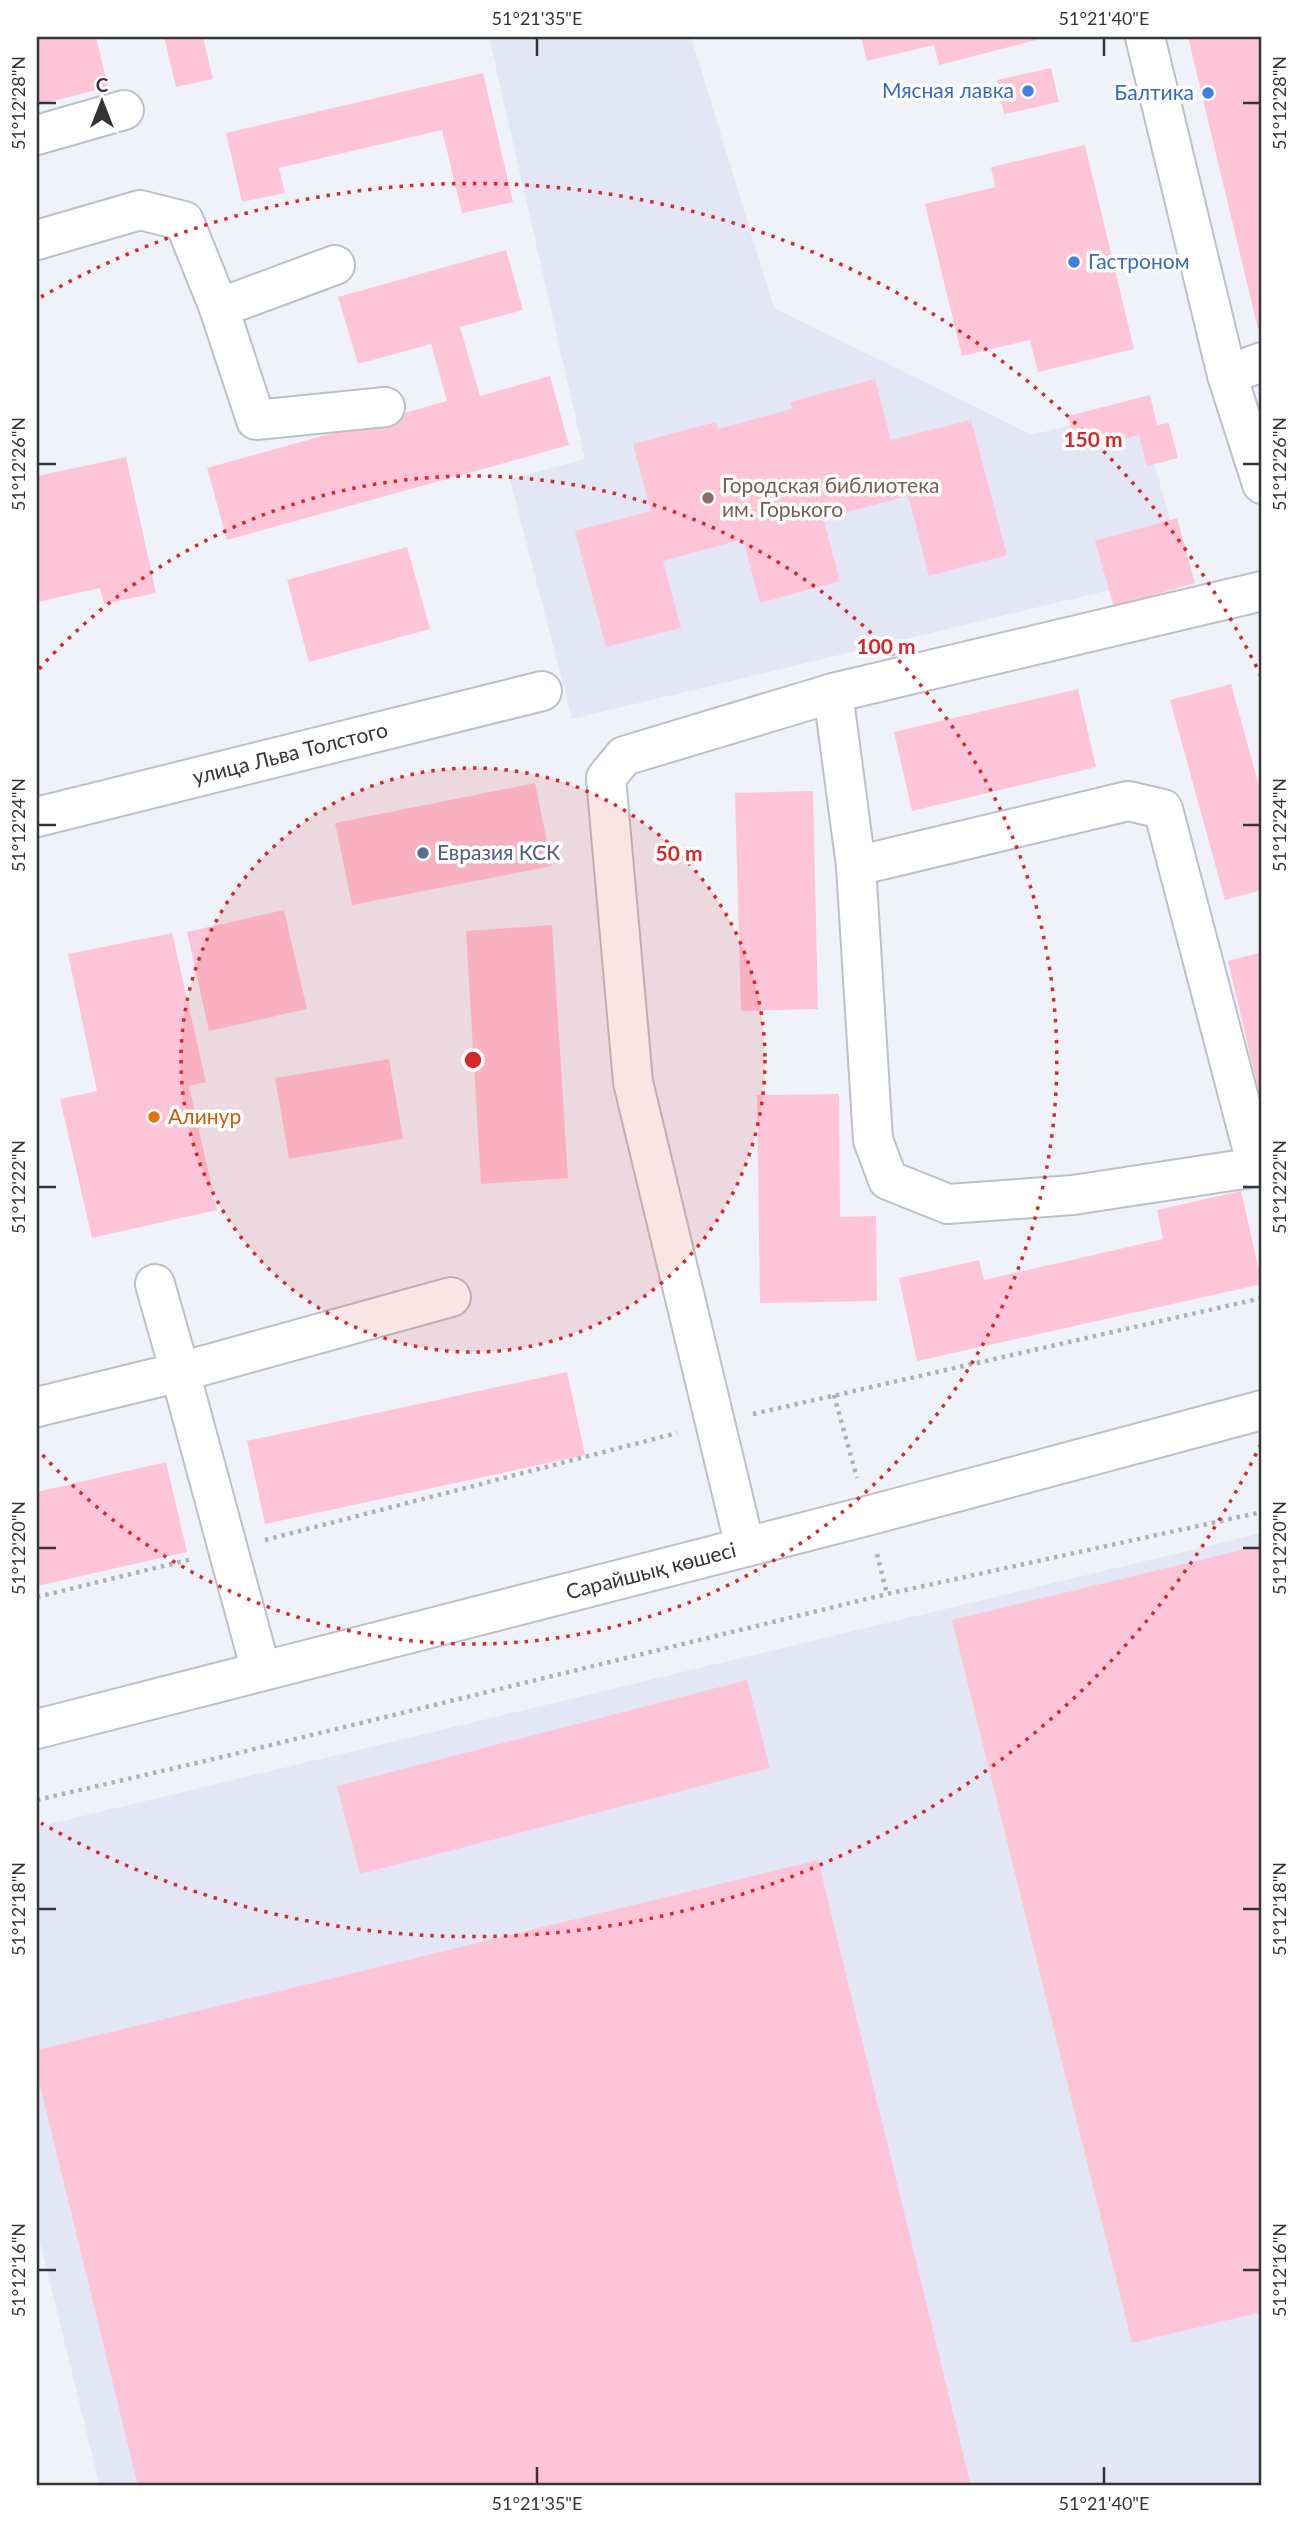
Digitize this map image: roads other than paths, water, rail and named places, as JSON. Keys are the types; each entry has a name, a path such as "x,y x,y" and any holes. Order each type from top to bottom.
{"street":[{"path":"1145,37 1227,375 1262,484"},
{"path":"37,135 124,110"},
{"path":"37,240 139,210 184,221 219,308 256,420 385,407"},
{"path":"219,308 335,265"},
{"path":"1227,375 1262,362"},
{"path":"745,1547 633,1082 606,778 624,756 833,693 1262,591"},
{"name":"улица Льва Толстого","path":"37,817 542,691"},
{"path":"833,693 856,866 873,1140 888,1180 948,1204 1073,1195 1260,1167 1163,809 1128,801 856,866"},
{"path":"155,1284 261,1671"},
{"path":"37,1407 180,1372 451,1297"},
{"name":"Сарайшық көшесі","path":"37,1729 745,1547 1262,1410"}],"place":[{"name":"Мясная лавка","path":"1028,91"},
{"name":"Балтика","path":"1208,93"},
{"name":"Гастроном","path":"1074,262"},
{"name":"Городская библиотека им. Горького","path":"708,498"},
{"name":"Евразия КСК","path":"423,853"},
{"name":"Алинур","path":"154,1117"}]}
